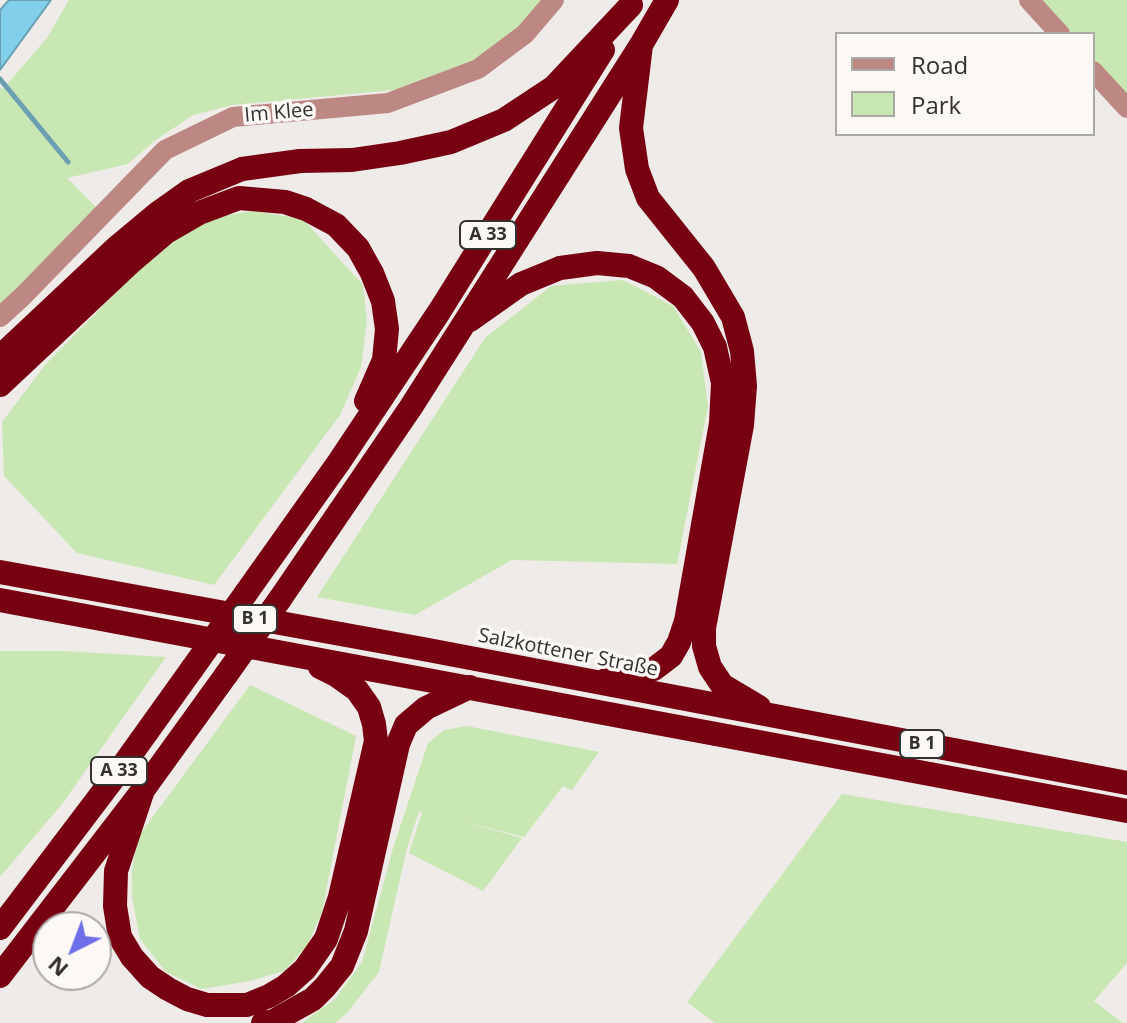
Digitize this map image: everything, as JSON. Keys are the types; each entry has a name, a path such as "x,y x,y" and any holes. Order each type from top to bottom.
{"highway":[{"name":"A 33","path":"0,976 143,790 280,599 411,407 667,0"},
{"name":"A 33","path":"0,928 192,669 339,462 447,299 633,2"},
{"path":"0,357 116,248 189,191 242,169 400,153 451,142 491,126 554,87 633,2"},
{"path":"641,45 631,128 637,169 648,198 704,268 733,317 742,351 745,386 742,425 704,628 704,646 710,667 722,685 783,718"},
{"path":"0,385 166,232 199,213 239,198 285,202 336,225 358,248 383,301 387,329 384,360 339,462"},
{"path":"462,325 521,284 560,268 597,263 629,266 656,277 683,297 703,323 715,347 723,383 721,423 686,621 679,642 671,656 654,669 596,682"},
{"name":"Salzkottener Straße","path":"0,572 1127,783"},
{"name":"B 1","path":"0,600 1127,811"},
{"path":"143,790 116,871 115,906 120,937 132,957 150,977 168,989 207,1005 247,1005 286,986 305,969 326,939 332,923 376,741 369,707 357,690 336,675 300,657"},
{"path":"263,1023 274,1021 313,999 342,966 356,931 398,744 406,725 426,708 470,687"},
{"path":"0,906 44,871"}],"lane":[{"name":"Im Klee","path":"0,317 165,150 233,117 388,103 478,69 525,34 554,0"},
{"path":"1029,0 1058,32"},
{"path":"1095,73 1127,108"}],"green space":[{"path":"69,0 542,0 520,29 472,64 405,89 232,105 193,115 153,142 128,164 67,178 96,207 0,306 0,87 3,89 47,38"},
{"path":"1038,0 1127,0 1127,96 1095,61 1095,32 1067,32"},
{"path":"253,211 303,219 363,285 367,321 361,367 340,415 214,585 77,553 4,476 2,422 45,365 155,253 185,231 217,217"},
{"path":"623,280 673,306 701,352 708,406 677,564 512,560 415,615 317,597 485,338 551,286"},
{"path":"0,651 166,657 62,804 0,877"},
{"path":"250,685 356,736 322,912 307,946 284,971 250,981 202,989 166,972 140,939 132,897 132,870 138,837"},
{"path":"467,726 599,752 572,790 563,786 524,837 457,820 522,838 483,891 409,853 422,812 419,811 406,852 379,972 347,1013 335,1023 302,1023 335,999 362,962 393,848 428,743 444,730"},
{"path":"842,794 1127,842 1127,963 1094,1001 1123,1023 715,1023 687,1002"}],"water":[{"path":"9,0 51,0 0,70 0,10"}],"waterway":[{"path":"0,79 68,162"}]}
